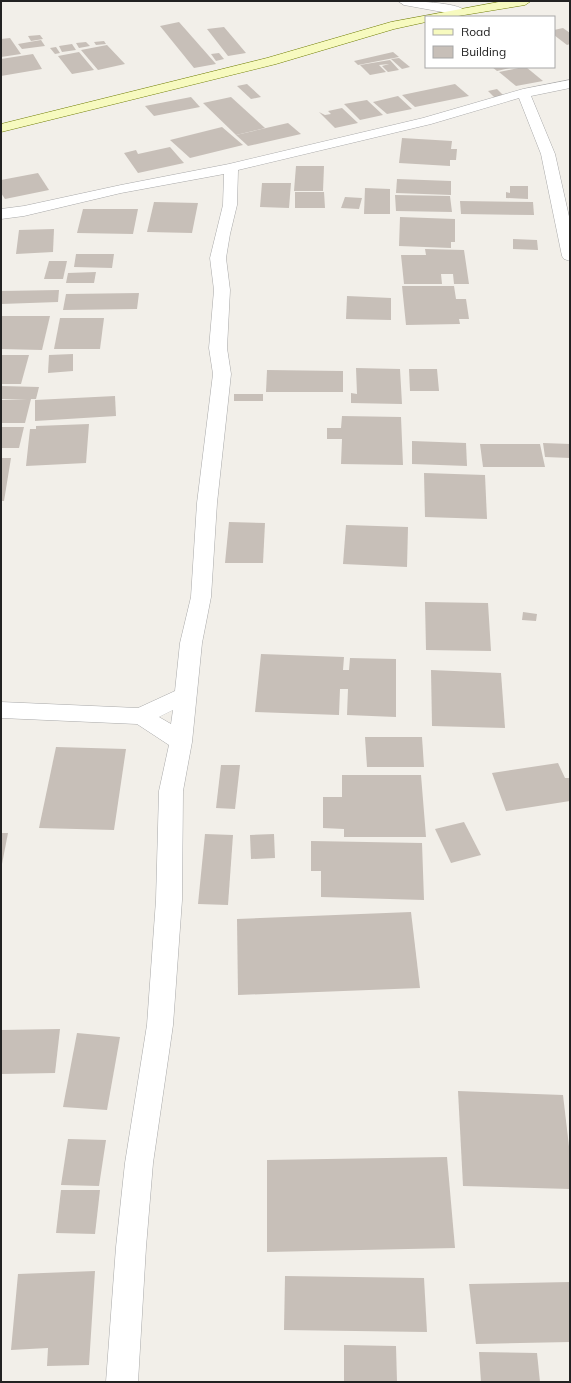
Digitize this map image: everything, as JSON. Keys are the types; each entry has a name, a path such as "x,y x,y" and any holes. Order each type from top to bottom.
{"street":[{"path":"404,1 459,11"},
{"path":"436,16 525,1"},
{"path":"1,128 271,61 391,26 425,18"},
{"path":"1,214 24,211 121,189 231,168 259,160 325,146 426,121 523,93 570,84"},
{"path":"523,93 548,154 570,256"},
{"path":"122,1382 131,1247 138,1171 147,1107 156,1062 162,1004 169,900 171,791 182,742 185,695 191,643 201,597 207,502 222,374 218,348 222,290 218,258 222,234 230,205 231,168"},
{"path":"1,710 141,716 185,695"},
{"path":"141,716 182,742"}],"building":[{"path":"179,22 216,64 194,68 160,26"},
{"path":"224,27 246,53 228,56 207,29"},
{"path":"563,28 570,33 570,44 567,45 555,36 555,30"},
{"path":"40,35 43,39 31,41 28,36"},
{"path":"10,38 21,54 1,57 1,39"},
{"path":"41,40 45,46 22,49 18,44"},
{"path":"104,41 106,44 96,45 94,42"},
{"path":"86,42 90,46 79,48 76,43"},
{"path":"72,44 76,50 62,52 59,46"},
{"path":"107,45 125,64 98,70 81,50"},
{"path":"56,47 60,53 55,54 50,48"},
{"path":"79,52 94,70 72,74 58,56"},
{"path":"393,52 399,57 358,65 354,61"},
{"path":"219,53 224,59 216,61 211,54"},
{"path":"33,54 42,69 1,76 1,59"},
{"path":"399,58 410,67 402,69 391,59"},
{"path":"390,60 399,70 388,72 382,66 389,64 379,65 386,72 370,75 360,65"},
{"path":"493,68 510,68 497,71"},
{"path":"518,68 527,68 543,81 516,86 499,72"},
{"path":"247,84 261,97 251,99 237,86"},
{"path":"455,84 469,96 415,107 402,95"},
{"path":"497,89 504,96 495,98 488,91"},
{"path":"398,96 412,109 387,114 373,102"},
{"path":"191,97 200,107 154,116 145,106"},
{"path":"231,97 265,128 236,135 203,103"},
{"path":"367,100 383,115 360,120 344,104"},
{"path":"342,108 358,123 335,128 319,112 325,115 331,114 328,111"},
{"path":"288,123 301,134 248,146 236,135"},
{"path":"222,127 243,145 190,158 170,140"},
{"path":"402,138 452,141 451,149 457,149 456,160 450,160 450,166 399,163"},
{"path":"170,147 184,163 138,173 124,153 136,150 138,154"},
{"path":"296,166 324,166 323,191 294,191"},
{"path":"38,173 49,190 5,199 1,193 1,180"},
{"path":"397,179 451,181 451,195 396,193"},
{"path":"262,183 291,183 289,208 260,207"},
{"path":"510,186 528,186 528,199 506,198 506,192 510,193"},
{"path":"365,188 390,189 390,214 364,214"},
{"path":"295,192 324,192 325,208 295,208"},
{"path":"395,195 450,196 452,212 396,211"},
{"path":"345,197 362,198 359,209 341,208"},
{"path":"460,201 533,202 534,215 461,214"},
{"path":"154,202 198,203 192,233 147,232"},
{"path":"83,209 138,209 133,234 77,233"},
{"path":"400,217 455,219 455,242 451,242 451,248 399,246"},
{"path":"54,229 53,252 16,254 19,230"},
{"path":"513,239 537,240 538,250 513,249"},
{"path":"425,249 464,250 469,284 454,284 453,274 441,274 442,284 404,284 401,255 426,255"},
{"path":"76,254 114,254 112,268 74,267"},
{"path":"49,261 67,261 63,279 44,279"},
{"path":"96,272 94,283 66,283 68,273"},
{"path":"402,286 454,286 456,299 466,299 469,319 459,319 460,324 406,325"},
{"path":"59,290 58,302 1,304 1,291"},
{"path":"139,293 137,309 63,310 66,294"},
{"path":"347,296 391,298 391,320 346,319"},
{"path":"1,316 50,316 42,350 1,349"},
{"path":"60,318 104,318 100,349 54,349"},
{"path":"73,354 73,371 48,373 49,355"},
{"path":"1,355 29,355 21,384 1,384"},
{"path":"356,368 400,369 402,404 351,403 351,393 357,394"},
{"path":"409,369 437,369 439,391 410,391"},
{"path":"267,370 343,371 343,392 266,392"},
{"path":"1,386 39,387 36,399 31,399 25,423 1,423 1,400 27,399 1,399"},
{"path":"234,394 263,394 263,401 234,401"},
{"path":"115,396 116,416 35,421 35,400"},
{"path":"342,416 401,417 403,465 341,464 342,439 327,439 327,428 341,428"},
{"path":"89,424 86,463 26,466 30,429 36,429 36,426"},
{"path":"1,427 24,427 19,448 1,448"},
{"path":"412,441 466,443 467,466 412,464"},
{"path":"543,443 570,444 570,458 545,457"},
{"path":"480,444 540,444 545,467 483,467"},
{"path":"1,458 11,458 4,501 1,501"},
{"path":"424,473 485,475 487,519 425,517"},
{"path":"229,522 265,523 263,563 225,563"},
{"path":"346,525 408,527 407,567 343,564"},
{"path":"425,602 488,603 491,651 426,650"},
{"path":"523,612 537,614 536,621 522,620"},
{"path":"261,654 344,657 343,670 349,670 350,658 396,659 396,717 347,715 348,689 340,689 339,715 255,712"},
{"path":"431,670 501,673 505,728 432,726"},
{"path":"365,737 422,737 424,767 367,767"},
{"path":"56,747 126,749 114,830 39,828"},
{"path":"558,763 565,778 570,778 570,801 506,811 492,773"},
{"path":"221,765 240,765 235,809 216,808"},
{"path":"342,775 421,775 426,837 344,837 344,829 323,828 323,797 342,797"},
{"path":"464,822 481,855 451,863 435,829"},
{"path":"1,833 8,833 2,864 1,864"},
{"path":"205,834 233,835 228,905 198,904"},
{"path":"274,834 275,858 251,859 250,835"},
{"path":"311,841 422,843 424,900 321,897 321,871 311,871"},
{"path":"411,912 420,988 238,995 237,919"},
{"path":"60,1029 55,1073 1,1074 1,1030"},
{"path":"77,1033 120,1037 107,1110 63,1107"},
{"path":"458,1091 563,1095 570,1155 570,1189 463,1186"},
{"path":"68,1139 106,1140 99,1186 61,1185"},
{"path":"447,1157 455,1248 267,1252 267,1160"},
{"path":"61,1190 100,1190 95,1234 56,1233"},
{"path":"95,1271 89,1365 47,1366 48,1348 11,1350 18,1274"},
{"path":"285,1276 424,1278 427,1332 284,1330"},
{"path":"570,1282 570,1342 476,1344 469,1284"},
{"path":"344,1345 396,1346 397,1382 344,1382"},
{"path":"479,1352 537,1353 540,1382 481,1382"}]}
